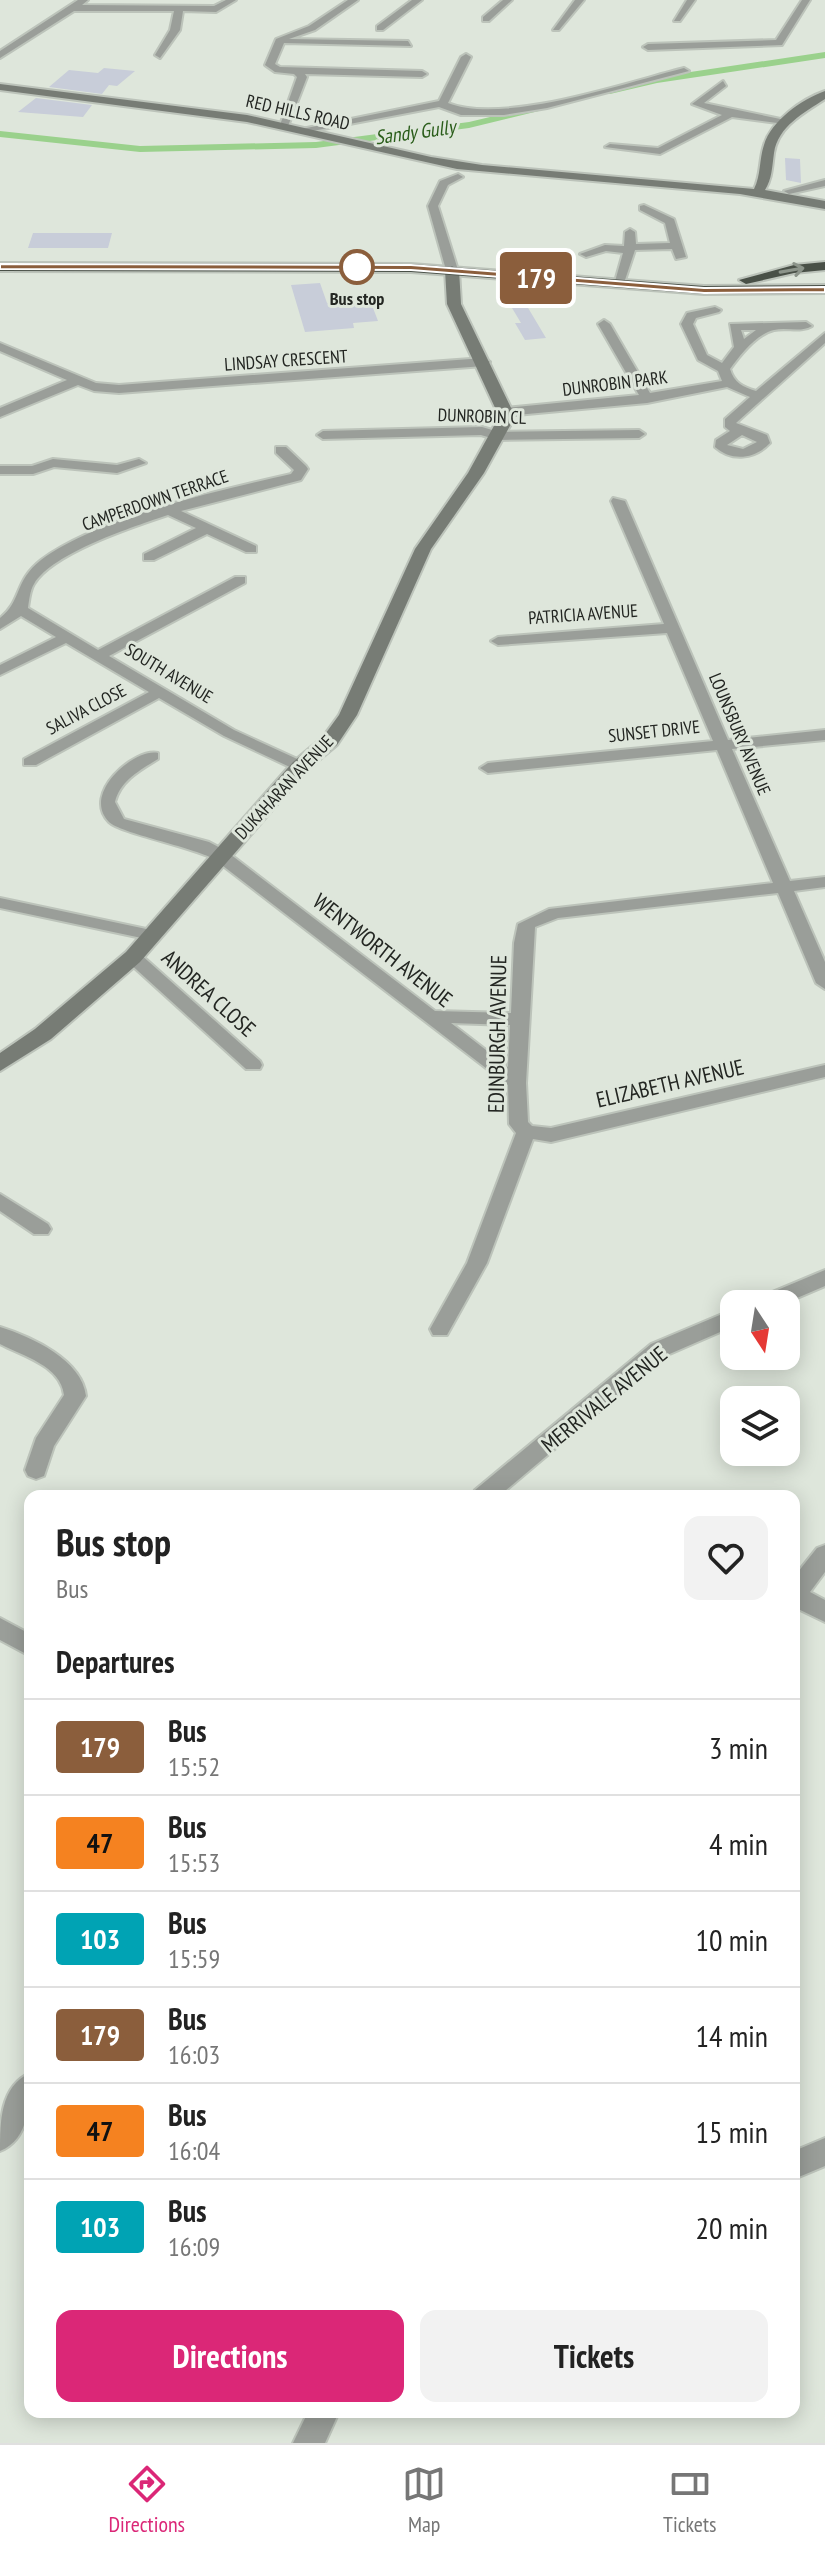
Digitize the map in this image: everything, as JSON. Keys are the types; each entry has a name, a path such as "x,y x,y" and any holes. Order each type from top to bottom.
{"highway":[{"path":"704,290 794,269 825,266"},
{"path":"0,267 452,275 704,290 825,289"},
{"path":"0,275 452,275 693,298 825,299"}],"main road":[{"name":"RED HILLS ROAD","path":"0,87 188,107 302,130 372,149 480,169 762,185 820,204"},
{"path":"787,194 762,185 771,140 785,121 825,94"},
{"path":"452,275 454,304 505,412"},
{"name":"DUKAHARAN AVENUE","path":"0,1064 43,1034 133,957 300,766 330,741 348,715 423,549 498,436 505,412"}],"street":[{"path":"0,55 84,0"},
{"path":"73,8 220,8 232,0"},
{"path":"354,0 312,28 287,35 279,42 270,65 278,70 422,74"},
{"path":"380,28 418,0"},
{"path":"486,19 508,0"},
{"path":"556,28 580,0"},
{"path":"677,19 691,0"},
{"path":"648,47 779,43 806,0"},
{"path":"160,55 175,30 179,9"},
{"path":"279,42 408,44"},
{"path":"441,104 466,57"},
{"path":"283,126 302,77 297,71"},
{"path":"302,130 441,104 461,112 504,112 547,105 684,71"},
{"path":"723,84 697,104 731,114 785,121"},
{"path":"610,147 658,151 731,114"},
{"path":"452,275 433,206 444,183 458,177"},
{"path":"787,194 825,183"},
{"path":"586,254 602,243 678,251 670,221 644,208"},
{"path":"618,283 630,248 630,232"},
{"path":"715,310 691,315 687,324 702,357 724,369 729,383 760,396"},
{"path":"604,324 647,399"},
{"path":"724,369 740,347 770,326"},
{"path":"740,347 734,327 806,326"},
{"path":"739,431 729,422 825,337"},
{"name":"LINDSAY CRESCENT","path":"0,347 94,387 119,389 484,362"},
{"path":"0,413 78,380"},
{"name":"DUNROBIN PARK","path":"505,412 647,399 729,383"},
{"name":"DUNROBIN CL","path":"323,435 482,431 498,436 639,434"},
{"name":"CAMPERDOWN TERRACE","path":"20,610 28,581 59,556 106,533 217,495 296,477 301,469 281,450"},
{"path":"0,470 33,470 53,463 117,469 139,463"},
{"name":"LOUNSBURY AVENUE","path":"618,501 825,983"},
{"path":"170,511 251,549"},
{"path":"149,557 208,528"},
{"path":"100,655 240,580"},
{"path":"0,625 20,610"},
{"name":"SOUTH AVENUE","path":"20,610 229,733 300,766"},
{"name":"PATRICIA AVENUE","path":"498,641 672,628"},
{"path":"0,671 67,637"},
{"name":"SALIVA CLOSE","path":"30,762 162,691"},
{"name":"SUNSET DRIVE","path":"488,768 825,735"},
{"name":"WENTWORTH AVENUE","path":"152,756 120,776 112,785 107,796 112,817 118,822 203,846 220,855 517,1083"},
{"name":"EDINBURGH AVENUE","path":"440,1329 477,1263 526,1132 519,1124 517,1083 523,943 527,924 555,913 825,882"},
{"path":"0,903 151,935"},
{"name":"ANDREA CLOSE","path":"133,957 253,1065"},
{"path":"430,1017 520,1019"},
{"name":"ELIZABETH AVENUE","path":"526,1132 563,1133 825,1071"},
{"path":"0,1201 41,1229"},
{"path":"796,1290 825,1278"},
{"name":"MERRIVALE AVENUE","path":"490,1490 658,1350 720,1323"},
{"path":"0,1335 61,1366 68,1371 74,1387 75,1396 44,1444 36,1470"},
{"path":"800,1587 825,1555"},
{"path":"800,1598 825,1612"},
{"path":"0,1628 24,1642"},
{"path":"0,2137 24,2097"},
{"path":"800,2162 825,2152"},
{"path":"309,2443 321,2418"}],"building":[{"path":"104,68 135,71 117,86 109,85 102,94 49,87 69,70 98,73"},
{"path":"36,98 92,105 83,117 18,112"},
{"path":"785,158 800,159 801,183 786,180"},
{"path":"33,233 112,233 108,248 28,248"},
{"path":"320,283 327,303 370,300 378,321 353,323 354,328 305,332 291,285"},
{"path":"518,291 546,338 525,340 515,323 521,323 506,298"}],"waterway":[{"name":"Sandy Gully","path":"610,91 657,80 825,55"},
{"name":"Sandy Gully","path":"0,134 140,149 316,145 469,125 548,106"}],"bus line":[{"name":"179","path":"0,267 411,268 704,290 825,289"}],"place":[{"name":"Bus stop","path":"357,267"}]}
